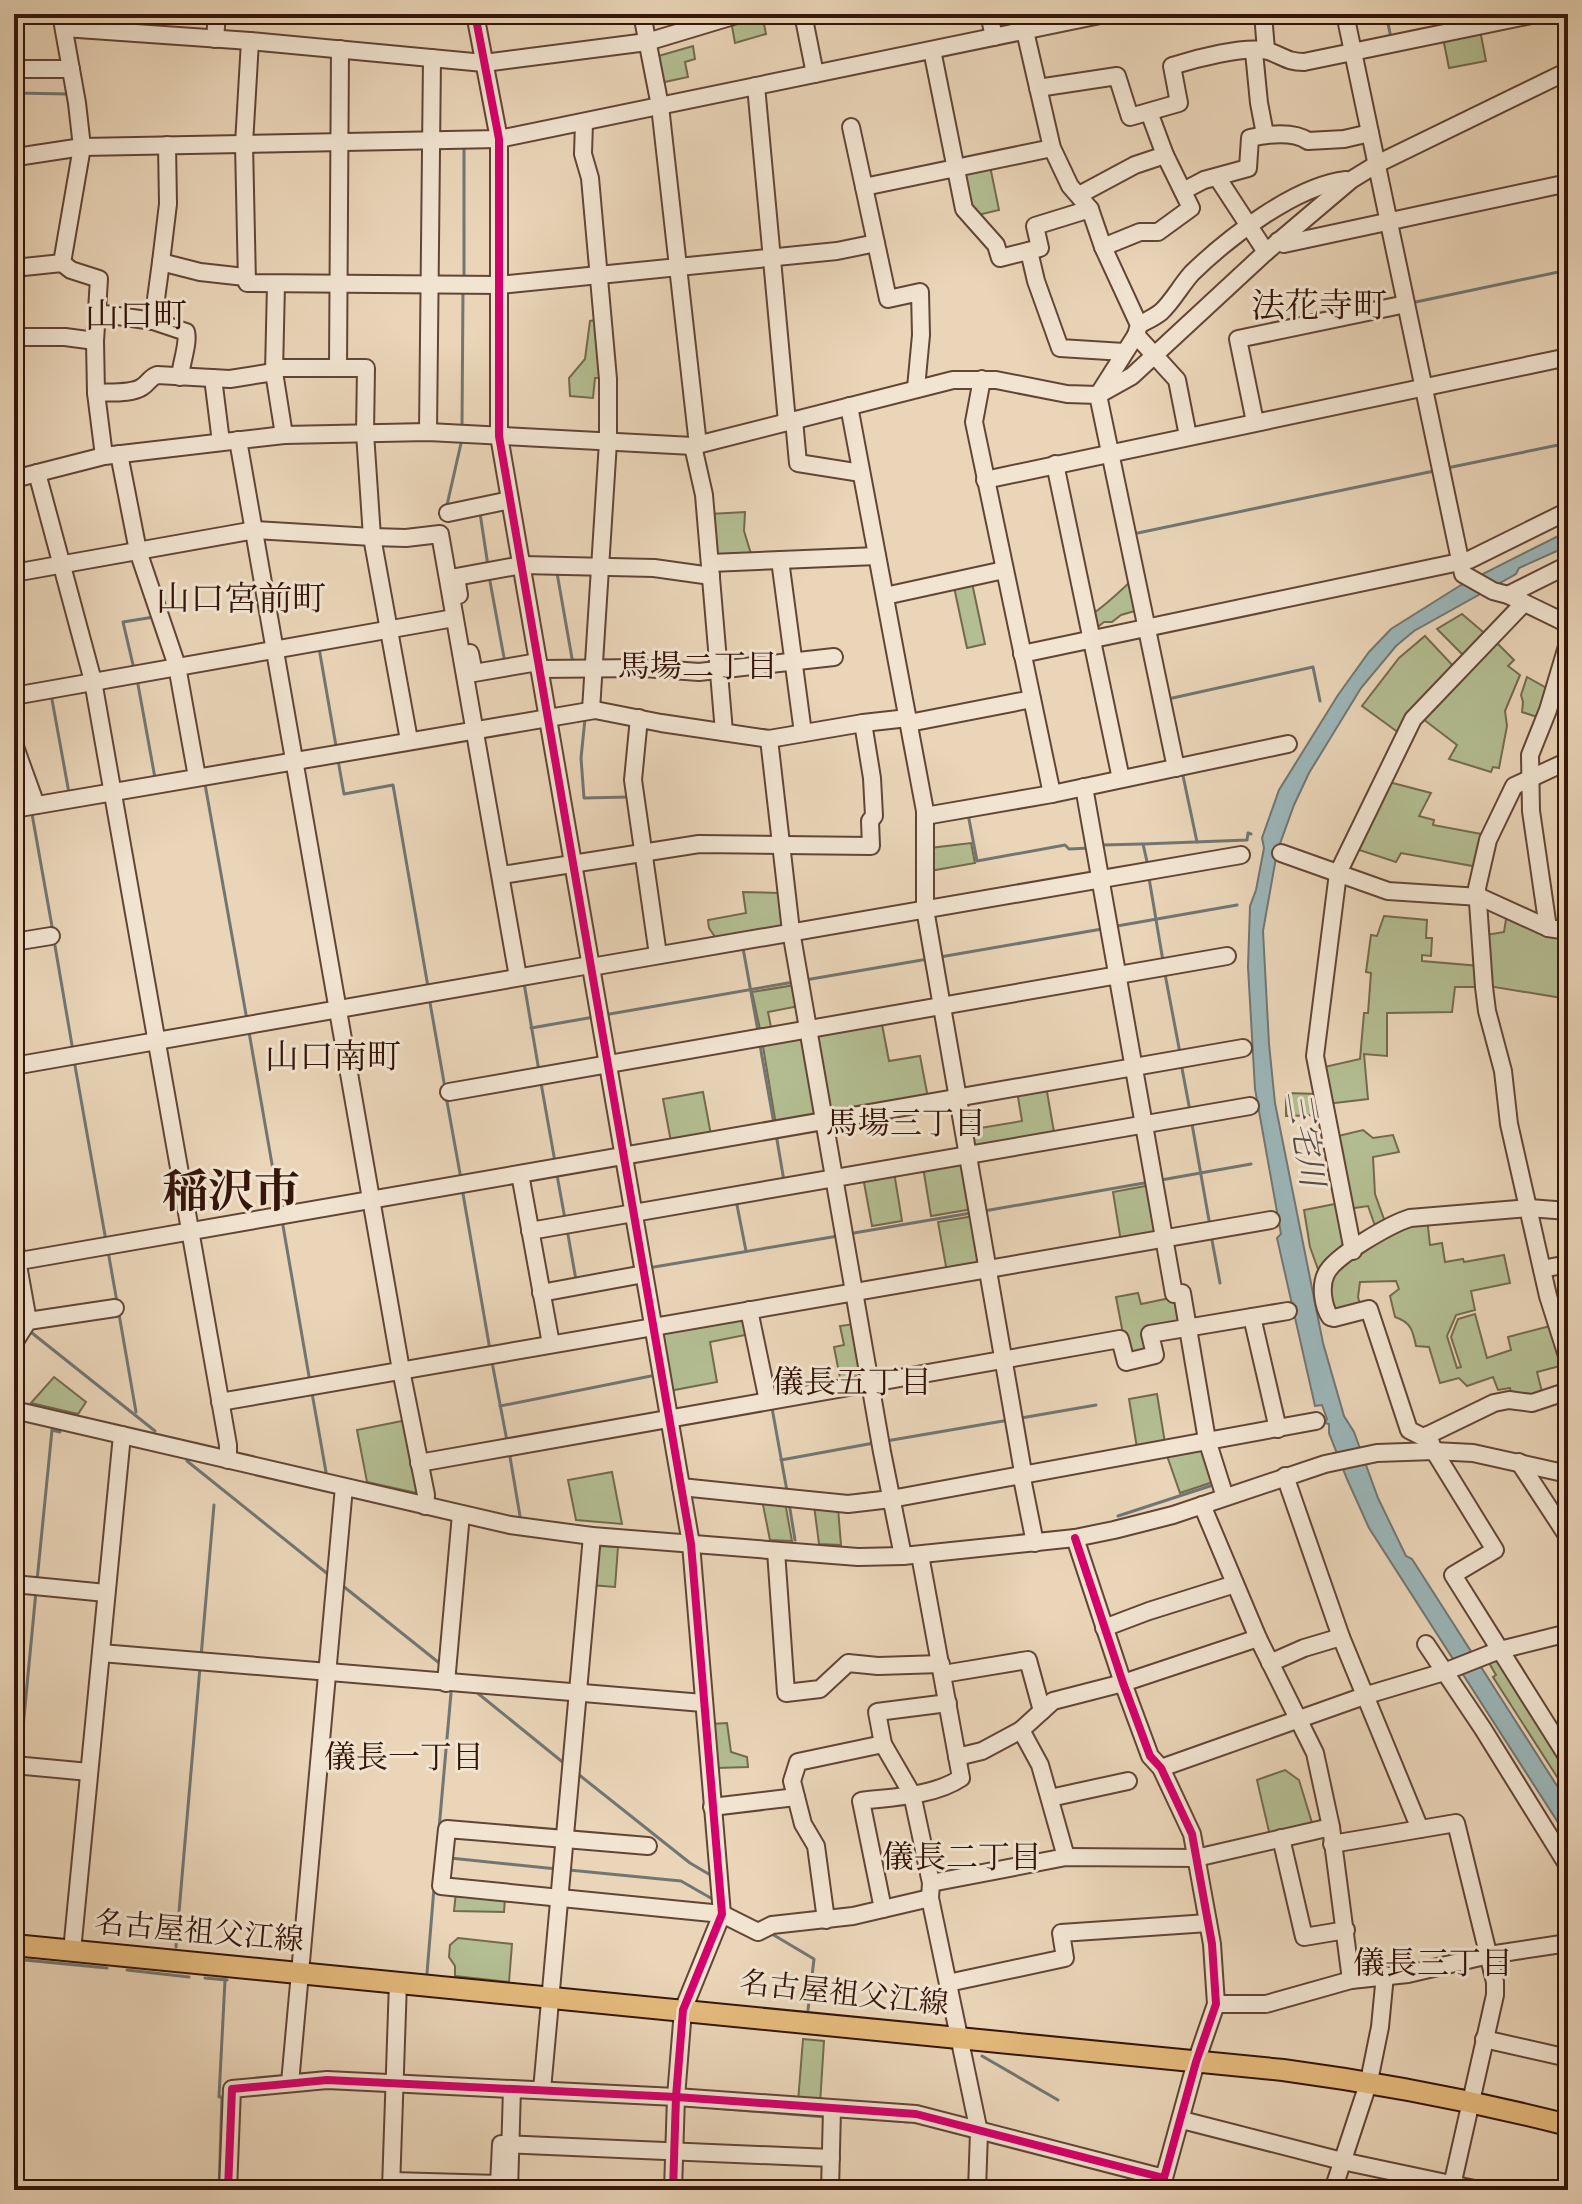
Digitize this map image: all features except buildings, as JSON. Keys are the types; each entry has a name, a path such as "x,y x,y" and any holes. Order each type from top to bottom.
{"main road":[{"name":"名古屋祖父江線","path":"14,1945 960,2037 1369,2081 1469,2100 1568,2125"}],"street":[{"path":"115,32 118,14"},
{"path":"215,39 217,14"},
{"path":"475,14 499,139 499,436 691,1544 722,1914 683,2010 673,2190"},
{"path":"642,14 660,106 679,267 695,446 704,495 724,732"},
{"path":"62,263 82,147 62,21 115,32 484,63 647,42 740,14"},
{"path":"803,14 815,74"},
{"path":"989,14 994,37"},
{"path":"14,154 23,156 82,147 499,139 1105,14"},
{"path":"1263,14 1259,103 1265,134"},
{"path":"1345,14 1464,570"},
{"path":"1038,88 1117,76 1130,117 1179,103 1172,66 1229,52 1260,51 1288,62 1304,62 1536,14"},
{"path":"1025,31 1052,148 1070,186 1090,209 1138,330 1154,355 1177,380 1188,436"},
{"path":"250,41 244,144 247,283 499,285 837,251 876,243"},
{"path":"338,368 340,49"},
{"path":"932,50 964,209 996,245 1000,258 1040,248 1035,226 1090,209"},
{"path":"428,432 432,58"},
{"path":"14,69 71,69"},
{"path":"14,479 111,455 284,435 428,432 695,446 953,380 982,379 1067,394 1098,395 1132,376 1272,246 1351,180 1377,164 1568,71"},
{"path":"756,86 771,258 790,421 798,463 861,473"},
{"path":"1103,247 1140,232 1158,232 1191,208 1165,155 1149,112"},
{"path":"584,122 583,154 590,178 608,379 608,442 591,710"},
{"path":"851,127 888,299 920,292 921,335 916,388"},
{"path":"1183,191 1248,168 1250,138 1265,134 1303,137 1308,141 1344,139 1370,133"},
{"path":"153,321 168,204 167,145"},
{"path":"864,187 1052,148"},
{"path":"1079,195 1135,165 1165,155"},
{"path":"1217,177 1248,226 1272,246 1568,183"},
{"path":"1176,768 1098,395 1138,330 1160,313 1191,274 1269,212 1337,181 1351,180"},
{"path":"1029,251 1036,281 1060,348 1124,352"},
{"path":"161,262 200,272 245,277"},
{"path":"14,268 62,263 71,270 99,279 96,393 138,551 177,666 197,777"},
{"path":"276,284 274,370 284,435"},
{"path":"1255,422 1238,339 1406,304"},
{"path":"97,313 153,321 186,332 188,339 180,377"},
{"path":"14,337 65,337 95,341"},
{"path":"985,480 1568,357"},
{"path":"96,393 144,387 149,379 157,375 230,379 274,370 366,368 365,433 372,537 409,740"},
{"path":"213,378 255,530 425,1506"},
{"path":"982,379 974,422 1052,794"},
{"path":"849,406 925,816 925,909 1035,1543"},
{"path":"1055,464 1121,779"},
{"path":"37,473 93,681 228,1460"},
{"path":"448,513 510,500"},
{"path":"1464,570 1469,560 1568,511"},
{"path":"14,573 255,530 406,538 440,534 518,977"},
{"path":"834,657 699,672 539,665 474,673 456,577 522,565 710,570 780,560 877,556"},
{"path":"780,560 803,733"},
{"path":"1501,593 1568,565"},
{"path":"885,596 1004,570"},
{"path":"1022,654 1464,570 1501,593 1568,624"},
{"path":"1353,1251 1315,1056 1338,873 1413,719 1524,603"},
{"path":"14,696 454,618"},
{"path":"1561,931 1536,860 1529,779 1530,755 1548,710 1568,643"},
{"path":"14,809 591,710 769,739 863,723 908,721 1032,699"},
{"path":"639,718 633,780 658,955"},
{"path":"508,874 699,844 871,846 870,821 874,816 872,778 863,723"},
{"path":"769,739 791,931 869,1383 903,1556"},
{"path":"14,744 36,805"},
{"path":"925,816 1052,794 1288,744"},
{"path":"1568,761 1514,786 1498,817 1477,888 1487,1011 1503,1071 1509,1124 1542,1269 1568,1359"},
{"path":"1084,787 1174,1294 1182,1293 1207,1440 1225,1497"},
{"path":"1281,853 1388,891 1480,897 1561,931"},
{"path":"14,1066 1241,855"},
{"path":"14,942 51,936"},
{"path":"449,1092 1227,956"},
{"path":"16,1262 1243,1048"},
{"path":"530,1231 1250,1106"},
{"path":"520,1174 551,1344"},
{"path":"1568,1211 1529,1208 1410,1218 1386,1227 1330,1267 1324,1276 1323,1286 1326,1312 1330,1317 1369,1309 1409,1430 1431,1443 1495,1550 1453,1575 1495,1652 1568,1758"},
{"path":"220,1402 1271,1220"},
{"path":"14,1243 28,1321 14,1343"},
{"path":"1542,1269 1568,1264"},
{"path":"541,1293 644,1274"},
{"path":"28,1321 115,1308"},
{"path":"749,1310 768,1401"},
{"path":"419,1463 1120,1339 1126,1362 1155,1355 1150,1334 1288,1311"},
{"path":"1252,1317 1278,1429"},
{"path":"14,1410 510,1525 592,1536 858,1557 920,1555 1035,1543 1118,1529 1332,1462 1431,1443 1494,1403 1509,1400 1532,1403 1568,1391"},
{"path":"681,1487 848,1504 891,1499 1316,1421"},
{"path":"72,1951 122,1435"},
{"path":"1431,1443 1568,1474"},
{"path":"1519,1462 1568,1537"},
{"path":"1285,1476 1341,1637 1420,1829"},
{"path":"290,2083 344,1487"},
{"path":"1202,1505 1258,1638 1315,1753 1332,1835 1351,1980"},
{"path":"446,1683 461,1514"},
{"path":"542,2090 592,1536"},
{"path":"228,2190 232,2089 327,2080 676,2097 916,2114 1145,2182 1165,2184 1196,2062 1216,2004 1208,1923 1192,1834 1161,1768 1150,1756 1075,1538"},
{"path":"776,1551 786,1693 820,1689 848,1663 942,1669 1028,1660 1042,1711"},
{"path":"883,1909 861,1801 912,1794 953,1784 961,1778 920,1555"},
{"path":"14,1584 106,1593"},
{"path":"1104,1628 1235,1584"},
{"path":"1161,1768 1495,1652 1568,1633"},
{"path":"1270,1663 1341,1637"},
{"path":"957,1757 982,1751 1021,1730 1053,1701 1123,1683 1258,1638"},
{"path":"1426,1644 1568,1866"},
{"path":"101,1653 703,1703"},
{"path":"948,1703 877,1712 883,1744 912,1794 979,2132 977,2190"},
{"path":"1021,1730 1040,1765 1066,1857"},
{"path":"826,1920 816,1846 803,1824 792,1781 798,1762 883,1744"},
{"path":"14,1765 89,1772"},
{"path":"1050,1798 1128,1781"},
{"path":"712,1807 796,1797"},
{"path":"648,1846 447,1829 441,1886 722,1914 758,1932 772,1925 826,1920 883,1909 930,1891 1066,1857 1196,1858 1281,1838 1420,1829 1456,1823 1489,1955 1495,1995 1451,2187"},
{"path":"1281,1838 1304,1937 1346,1930"},
{"path":"948,1983 1065,1958 1061,1933 1208,1923"},
{"path":"1216,2004 1266,2004 1351,1980 1408,1974 1489,1955 1568,1943"},
{"path":"1333,2190 1369,2081 1380,2027 1385,1975"},
{"path":"398,1982 392,2186 499,2184 501,2144 831,2158"},
{"path":"1484,2039 1568,2058"},
{"path":"509,2190 512,2089"},
{"path":"830,2190 832,2109"},
{"path":"1182,2120 1451,2187 1479,2190"}],"green space":[{"path":"762,14 766,34 735,43 731,21"},
{"path":"1480,30 1486,61 1449,68 1443,38"},
{"path":"693,46 695,59 685,62 688,77 660,83 655,57"},
{"path":"990,166 999,210 974,216 968,210 964,172"},
{"path":"597,320 602,378 595,378 593,398 570,396 569,378 585,359 590,321"},
{"path":"745,512 744,531 751,554 716,558 710,514"},
{"path":"1130,582 1138,610 1121,615 1112,622 1104,622 1094,630 1091,615"},
{"path":"972,583 985,644 967,648 954,587"},
{"path":"1462,614 1489,637 1467,659 1437,629"},
{"path":"1425,636 1457,670 1399,733 1362,706 1399,658"},
{"path":"1493,639 1514,660 1508,666 1520,675 1505,711 1507,726 1499,768 1493,767 1491,772 1449,759 1457,745 1419,716"},
{"path":"1527,677 1550,690 1540,718 1522,712 1521,695"},
{"path":"1385,781 1431,793 1419,816 1434,820 1433,825 1487,835 1478,867 1401,853 1396,862 1353,848"},
{"path":"971,843 975,863 930,871 930,848"},
{"path":"743,892 781,893 785,922 782,928 715,937 708,920 746,913"},
{"path":"1507,913 1557,932 1568,941 1568,999 1488,986 1486,935 1504,932"},
{"path":"1384,916 1427,920 1426,938 1432,938 1431,956 1422,955 1422,961 1480,966 1481,987 1455,987 1452,1012 1387,1013 1387,1056 1364,1054 1368,1099 1327,1104 1320,1068 1360,1059 1364,1013 1368,1013 1371,973 1366,972 1371,935 1377,936"},
{"path":"795,985 799,1006 768,1012 772,1032 761,1034 752,992"},
{"path":"881,1019 889,1061 920,1056 928,1098 830,1115 815,1031"},
{"path":"804,1036 815,1117 776,1125 762,1040"},
{"path":"1046,1086 1055,1138 976,1151 968,1130 1022,1121 1017,1091"},
{"path":"703,1092 711,1135 671,1142 663,1099"},
{"path":"1286,1093 1319,1094 1323,1115 1286,1116"},
{"path":"1363,1130 1373,1138 1393,1135 1399,1152 1373,1157 1375,1194 1385,1222 1379,1227 1374,1223 1368,1206 1347,1209 1334,1137"},
{"path":"962,1160 973,1209 931,1216 923,1167"},
{"path":"894,1172 902,1221 872,1226 863,1177"},
{"path":"1151,1185 1159,1232 1121,1242 1113,1192"},
{"path":"1340,1203 1349,1247 1319,1272 1310,1247 1304,1210"},
{"path":"974,1216 982,1263 947,1272 938,1222"},
{"path":"1427,1218 1430,1245 1442,1243 1445,1262 1504,1255 1510,1283 1471,1291 1475,1310 1456,1315 1447,1336 1457,1368 1461,1367 1451,1337 1458,1319 1475,1314 1487,1358 1511,1350 1508,1337 1554,1325 1568,1372 1568,1388 1564,1389 1560,1366 1537,1372 1543,1396 1512,1397 1510,1388 1498,1390 1493,1377 1467,1386 1459,1378 1440,1383 1429,1347 1416,1346 1410,1328 1395,1317 1390,1296 1399,1289 1396,1281 1360,1282 1358,1297 1361,1308 1335,1316 1327,1303 1333,1268 1387,1230"},
{"path":"1138,1293 1141,1304 1175,1297 1180,1324 1147,1330 1150,1350 1127,1355 1116,1297"},
{"path":"743,1313 750,1334 710,1342 717,1382 669,1391 661,1328"},
{"path":"854,1324 864,1375 861,1379 841,1383 834,1347 844,1345 840,1326"},
{"path":"54,1377 86,1402 78,1414 31,1403"},
{"path":"1157,1394 1165,1443 1137,1448 1129,1399"},
{"path":"407,1420 421,1494 367,1482 357,1430"},
{"path":"1201,1446 1213,1482 1180,1493 1166,1453"},
{"path":"612,1472 622,1524 576,1520 568,1480"},
{"path":"762,1500 785,1502 792,1541 770,1540"},
{"path":"814,1505 838,1508 841,1545 819,1544"},
{"path":"600,1546 618,1547 615,1587 591,1585 595,1549"},
{"path":"1502,1659 1568,1764 1568,1794 1493,1677 1496,1675 1488,1661"},
{"path":"727,1723 731,1752 747,1757 748,1767 717,1768 712,1724"},
{"path":"1285,1770 1299,1780 1313,1826 1270,1836 1257,1780"},
{"path":"456,1892 505,1898 504,1912 454,1911"},
{"path":"458,1938 512,1944 509,1982 455,1976 455,1966 449,1957 450,1945"},
{"path":"803,2039 824,2041 820,2104 798,2102"}],"water":[{"path":"1568,531 1568,546 1519,568 1516,574 1414,631 1396,646 1361,688 1309,773 1294,805 1277,852 1263,931 1275,1103 1323,1343 1344,1416 1354,1432 1378,1498 1406,1556 1412,1559 1568,1803 1568,1838 1369,1528 1329,1433 1329,1424 1325,1423 1327,1419 1322,1405 1315,1406 1277,1238 1281,1234 1255,1089 1248,967 1250,906 1264,848 1262,838 1279,790 1338,695 1369,652 1391,629 1461,585"}],"waterway":[{"path":"1386,14 1391,38"},
{"path":"14,93 69,94"},
{"path":"464,277 466,147"},
{"path":"1411,303 1568,270"},
{"path":"462,426 463,290"},
{"path":"447,505 462,439"},
{"path":"1447,468 1568,443"},
{"path":"1133,534 1434,471"},
{"path":"480,513 488,566"},
{"path":"557,573 573,664"},
{"path":"489,576 505,663"},
{"path":"134,669 123,622 154,617"},
{"path":"319,648 336,746"},
{"path":"1168,699 1313,667 1320,701"},
{"path":"137,679 155,778"},
{"path":"51,694 69,793"},
{"path":"585,719 581,758 584,798 629,797"},
{"path":"338,760 344,794 393,785 428,987"},
{"path":"1182,771 1197,842"},
{"path":"205,784 247,1020"},
{"path":"32,814 53,932"},
{"path":"968,814 977,861 1065,845 1069,849 1090,848"},
{"path":"1148,866 1143,844 1247,840 1248,833 1251,834"},
{"path":"1102,845 1142,844"},
{"path":"1149,878 1163,961"},
{"path":"1117,926 1237,905"},
{"path":"940,957 1102,929"},
{"path":"54,940 73,1051"},
{"path":"743,948 758,1031"},
{"path":"805,980 928,959"},
{"path":"1165,974 1180,1053"},
{"path":"604,1015 794,982"},
{"path":"524,983 539,1071"},
{"path":"429,997 445,1088"},
{"path":"531,1028 594,1017"},
{"path":"249,1032 280,1210"},
{"path":"760,1045 774,1124"},
{"path":"74,1060 106,1241"},
{"path":"1181,1063 1190,1111"},
{"path":"541,1083 555,1162"},
{"path":"446,1096 461,1179"},
{"path":"1192,1124 1210,1226"},
{"path":"776,1134 784,1181"},
{"path":"1161,1180 1251,1164"},
{"path":"557,1175 565,1219"},
{"path":"984,1211 1150,1182"},
{"path":"462,1188 490,1350"},
{"path":"736,1200 746,1251"},
{"path":"848,1234 971,1213"},
{"path":"282,1220 310,1382"},
{"path":"567,1229 576,1280"},
{"path":"1211,1235 1220,1283"},
{"path":"648,1268 838,1236"},
{"path":"108,1251 117,1302"},
{"path":"119,1314 136,1412"},
{"path":"32,1333 155,1431"},
{"path":"492,1362 507,1441"},
{"path":"500,1406 656,1375"},
{"path":"312,1393 326,1472"},
{"path":"1021,1418 1096,1405"},
{"path":"772,1408 787,1491"},
{"path":"886,1441 1009,1420"},
{"path":"37,1581 52,1430 60,1432"},
{"path":"781,1460 874,1443"},
{"path":"509,1451 520,1516"},
{"path":"187,1461 329,1575"},
{"path":"1118,1516 1213,1485"},
{"path":"789,1503 795,1540"},
{"path":"201,1657 214,1505"},
{"path":"1563,1542 1568,1550"},
{"path":"343,1586 443,1666"},
{"path":"20,1759 36,1591"},
{"path":"176,1947 200,1667"},
{"path":"475,1691 565,1764"},
{"path":"439,1829 451,1693"},
{"path":"14,1821 19,1770"},
{"path":"578,1774 690,1863 712,1876"},
{"path":"450,1858 557,1869"},
{"path":"569,1870 681,1881 716,1901"},
{"path":"427,1973 434,1888"},
{"path":"772,1934 814,1959 808,2010"},
{"path":"14,1959 107,1968"},
{"path":"127,1970 189,1977"},
{"path":"205,1978 227,1980"},
{"path":"219,2190 222,2097 219,2097 225,1980"},
{"path":"982,2056 1058,2100"},
{"path":"714,2108 826,2117"},
{"path":"849,2117 909,2122"},
{"path":"928,2125 961,2134"}],"cycle path":[{"path":"475,14 499,139 499,436 691,1544 722,1914 683,2010 673,2190"},
{"path":"228,2190 232,2089 327,2080 676,2097 916,2114 1164,2178 1196,2062 1216,2004 1212,1944 1192,1834 1161,1768 1150,1756 1075,1538"}],"district":[{"name":"法花寺町","path":"1319,308"},
{"name":"山口町","path":"136,318"},
{"name":"山口宮前町","path":"241,601"},
{"name":"馬場二丁目","path":"698,669"},
{"name":"山口南町","path":"333,1059"},
{"name":"馬場三丁目","path":"906,1126"},
{"name":"稲沢市","path":"231,1195"},
{"name":"儀長五丁目","path":"852,1385"},
{"name":"儀長一丁目","path":"404,1760"},
{"name":"儀長二丁目","path":"962,1860"},
{"name":"儀長三丁目","path":"1433,1966"}],"water label":[{"name":"三宅川","path":"1303,1139"}]}
